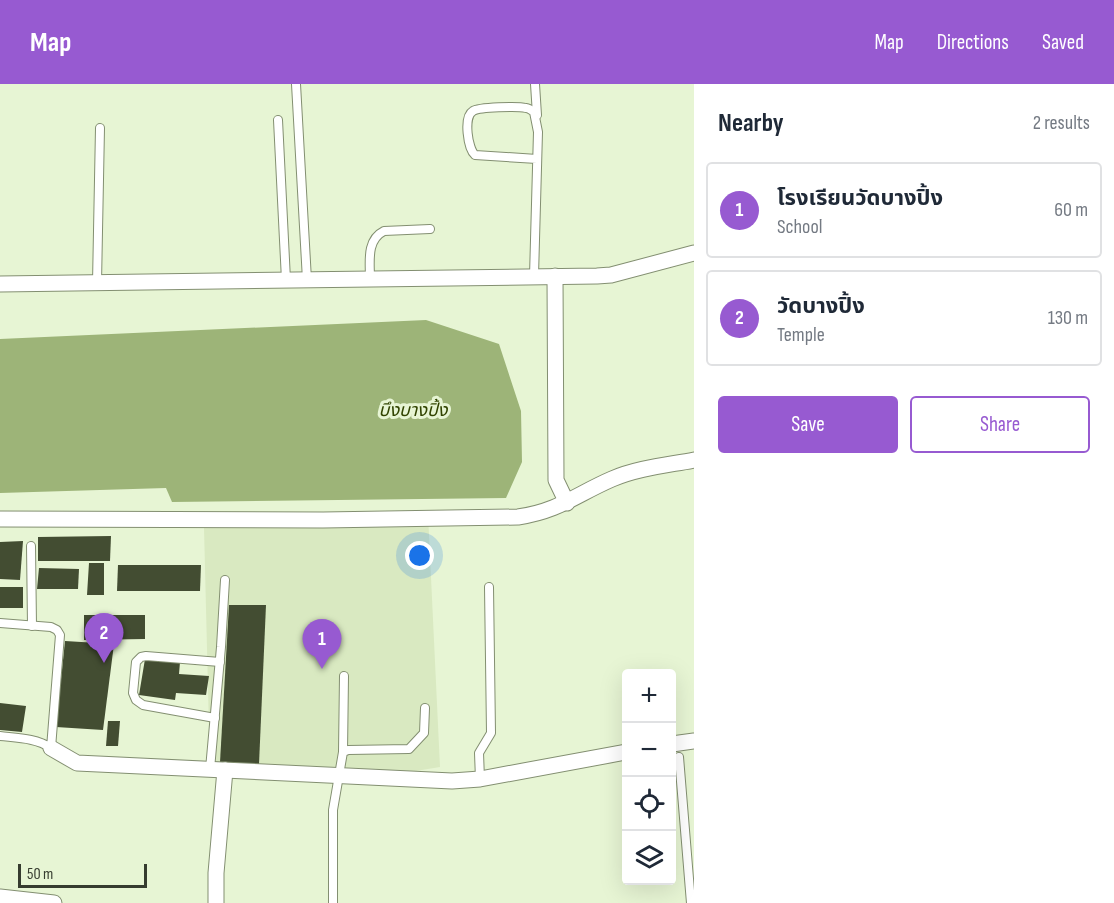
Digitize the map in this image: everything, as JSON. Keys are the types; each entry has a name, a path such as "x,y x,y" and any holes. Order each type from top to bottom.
{"street":[{"path":"0,285 611,274 694,253"},
{"path":"555,276 556,480 567,503"},
{"path":"0,519 323,520 518,517 537,514 567,503 615,477 694,460"},
{"path":"676,750 694,741"},
{"path":"51,748 77,763 452,781 480,779 622,753"},
{"path":"216,903 218,769"},
{"path":"0,897 54,903"}],"lane":[{"path":"296,84 308,280"},
{"path":"534,276 536,84"},
{"path":"537,120 534,112 527,108 482,109 473,110 468,123 469,147 475,155 537,159"},
{"path":"278,120 286,280"},
{"path":"97,283 100,128"},
{"path":"370,279 370,249 377,234 384,231 430,230"},
{"path":"32,546 32,626"},
{"path":"218,769 215,718 225,580"},
{"path":"480,779 479,753 491,733 489,586"},
{"path":"0,623 51,627 60,635 51,748 31,739 0,736"},
{"path":"215,718 143,705 136,700 133,693 136,662 141,657 220,662"},
{"path":"333,903 333,810 343,752 344,676"},
{"path":"343,752 409,749 424,733 425,708"},
{"path":"676,760 691,903"}],"shaded area":[{"path":"428,514 440,767 373,778 210,769 204,528"}],"water":[{"name":"บึงบางปิ้ง","path":"426,320 499,344 521,411 522,462 506,498 172,502 166,488 0,493 0,339"}],"building":[{"path":"111,536 110,561 38,561 38,537"},
{"path":"23,541 20,580 0,579 0,542"},
{"path":"89,563 104,563 104,595 87,595"},
{"path":"118,565 201,565 200,591 117,591"},
{"path":"39,568 79,569 78,589 37,589"},
{"path":"0,587 23,587 23,608 0,608"},
{"path":"229,605 266,605 259,764 220,762"},
{"path":"84,615 145,615 145,639 84,640"},
{"path":"65,641 114,644 103,730 56,727"},
{"path":"145,659 180,662 179,674 209,676 206,695 176,693 175,700 139,695"},
{"path":"0,703 26,706 22,732 0,730"},
{"path":"108,721 120,721 118,746 106,746"}],"place":[{"name":"วัดบางปิ้ง","path":"104,663"},
{"name":"โรงเรียนวัดบางปิ้ง","path":"322,669"}]}
